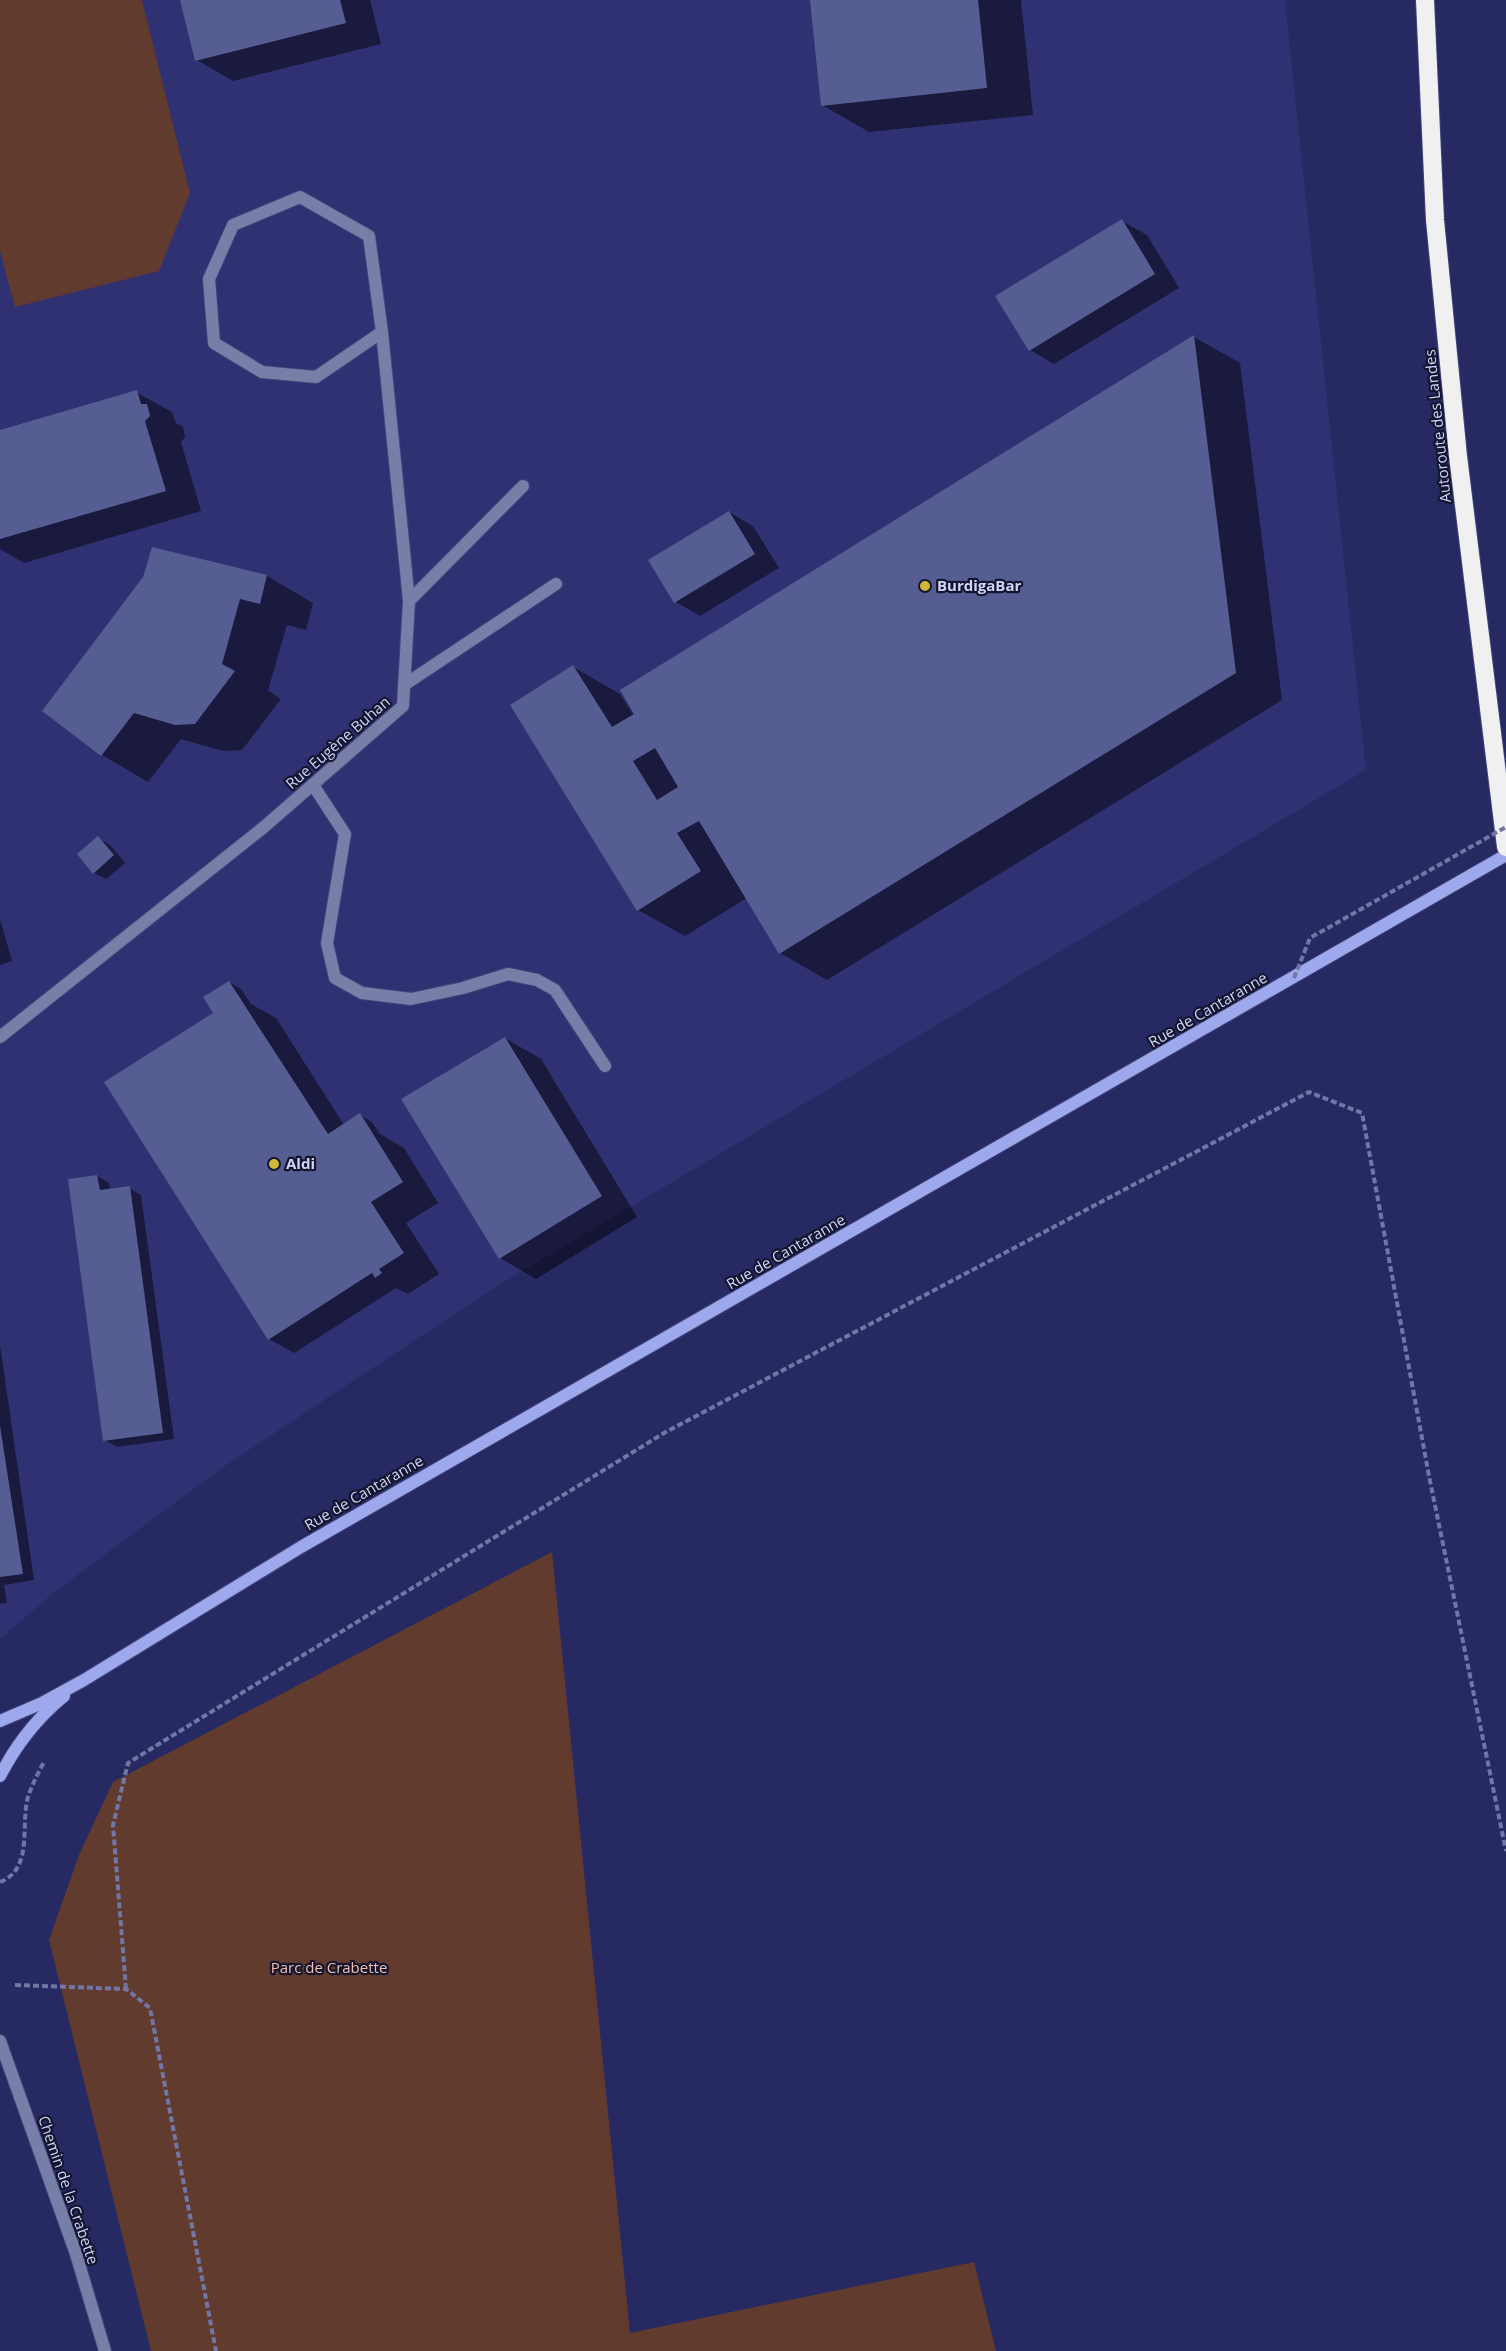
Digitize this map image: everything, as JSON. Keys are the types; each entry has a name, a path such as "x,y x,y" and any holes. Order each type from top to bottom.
{"highway":[{"name":"Autoroute des Landes","path":"1425,0 1435,220 1458,456 1506,847"}],"street":[{"name":"Rue Eugène Buhan","path":"0,1038 264,827 403,706 409,601 382,332 369,236 300,197 233,225 209,279 214,343 262,372 316,377 382,332"},
{"path":"409,601 523,486"},
{"path":"404,685 556,584"},
{"path":"313,785 345,834 327,943 335,978 362,993 411,999 463,988 508,975 537,980 555,990 605,1066"},
{"name":"Rue de Cantaranne","path":"0,1721 42,1703 84,1680 301,1547 1506,855"},
{"name":"Rue de Cantaranne","path":"0,1776 16,1749 36,1723 84,1680"},
{"name":"Chemin de la Crabette","path":"0,2041 76,2254 105,2351"}],"path":[{"path":"1294,978 1310,938 1506,827"},
{"path":"126,1989 113,1825 128,1763 664,1433 1309,1092 1362,1113 1429,1476 1506,1851"},
{"path":"0,1882 8,1879 17,1870 22,1860 23,1823 28,1797 49,1752"},
{"path":"15,1985 126,1989 150,2008 216,2351"}],"shaded area":[{"path":"0,0 1285,0 1366,770 497,1286 226,1465 52,1594 0,1639"}],"green space":[{"path":"0,0 142,0 190,193 159,271 15,307 0,251"},
{"name":"Parc de Crabette","path":"552,1552 630,2333 974,2262 996,2351 151,2351 49,1940 79,1855 113,1782"}],"building":[{"path":"180,0 340,0 346,23 195,61"},
{"path":"810,0 978,0 987,88 821,106"},
{"path":"1122,219 1155,274 1029,351 995,296"},
{"path":"1194,335 1236,673 779,954 699,821 677,833 701,871 637,911 510,705 573,665 612,727 634,714 620,690","holes":["655,748 678,787 657,800 633,761"]},
{"path":"137,390 141,404 147,404 150,416 145,421 166,491 0,539 0,430"},
{"path":"729,511 755,554 674,603 648,560"},
{"path":"152,547 267,575 260,604 240,599 222,664 235,671 195,724 175,725 134,713 101,756 42,711 143,577"},
{"path":"98,836 114,855 93,874 77,854"},
{"name":"Aldi","path":"229,981 328,1134 360,1113 403,1182 371,1202 404,1253 379,1269 382,1273 375,1278 372,1273 268,1340 104,1082 213,1013 203,997"},
{"path":"505,1037 602,1196 499,1259 401,1099"},
{"path":"97,1175 100,1190 130,1186 163,1433 103,1441 68,1179"},
{"path":"0,1426 23,1574 0,1577"}],"place":[{"name":"BurdigaBar","path":"925,586"},
{"name":"Aldi","path":"274,1164"}]}
